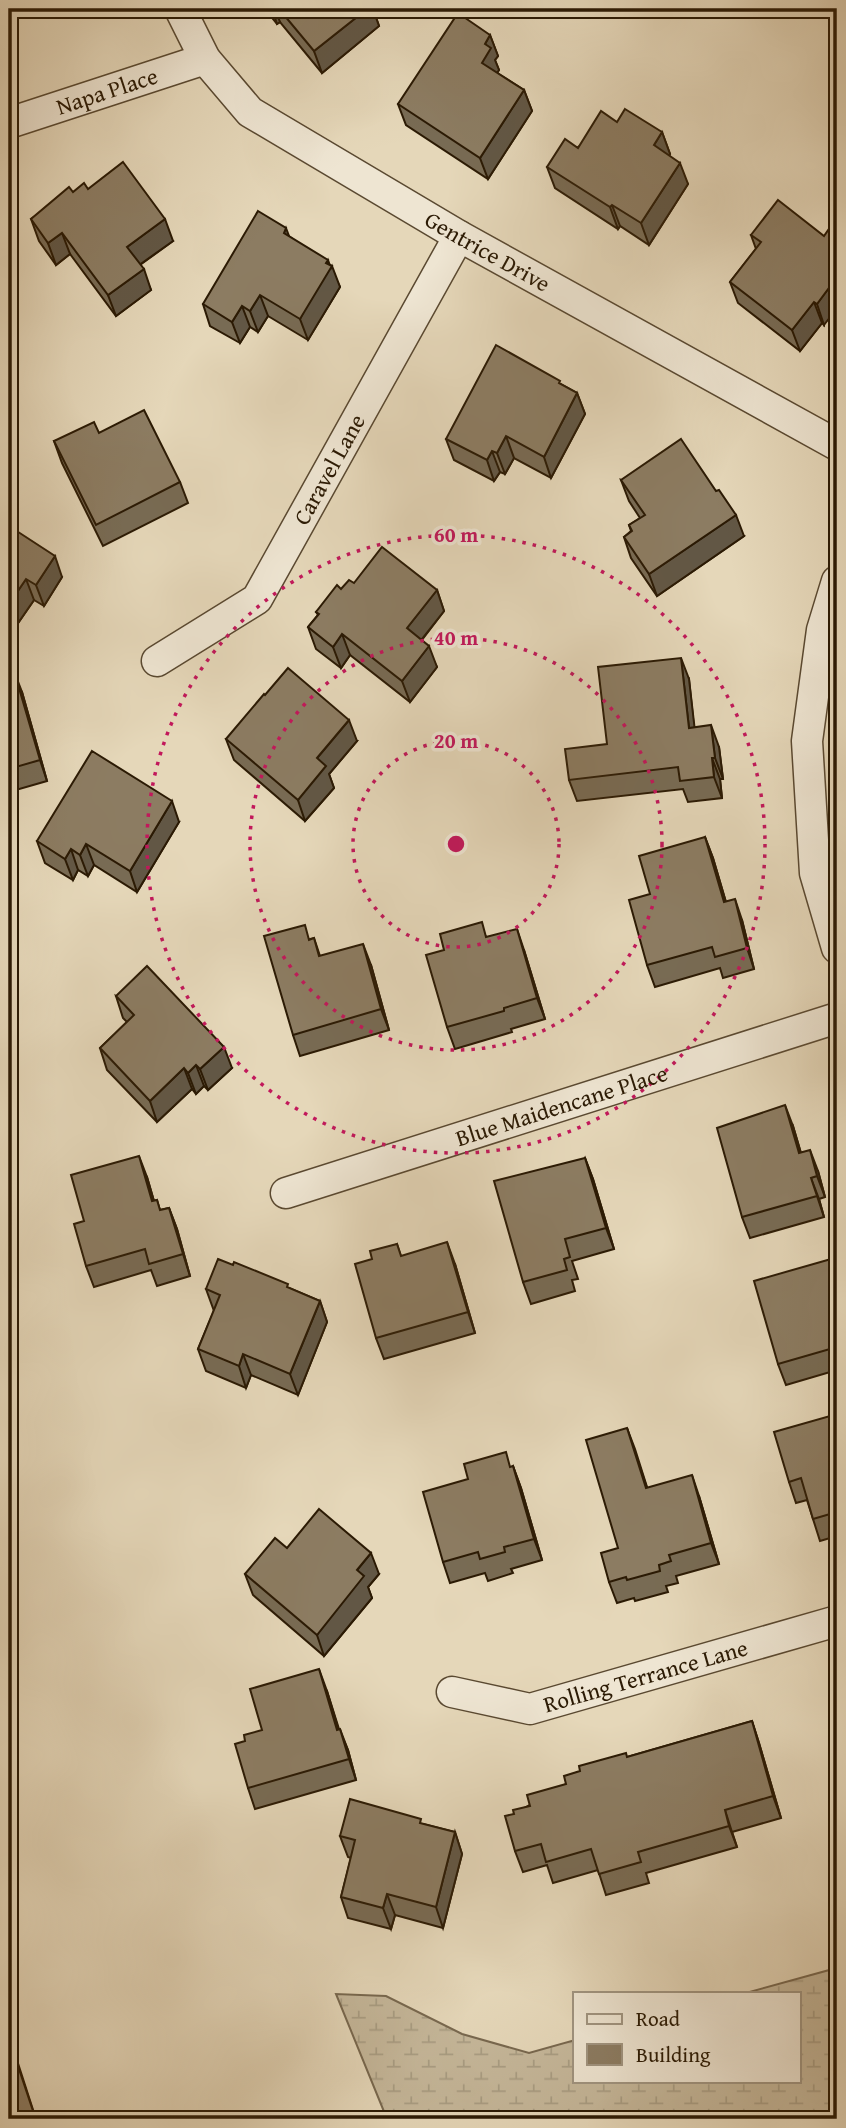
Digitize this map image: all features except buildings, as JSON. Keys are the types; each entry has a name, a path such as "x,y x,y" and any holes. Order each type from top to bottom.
{"street":[{"name":"Gentrice Drive","path":"180,9 205,59 250,113 459,236 837,445"},
{"name":"Napa Place","path":"9,122 205,59"},
{"name":"Caravel Lane","path":"157,661 257,599 459,236"},
{"path":"837,581 822,630 807,741 815,873 837,948"},
{"name":"Blue Maidencane Place","path":"286,1193 837,1018"},
{"name":"Rolling Terrance Lane","path":"452,1692 530,1709 837,1621"}],"green space":[{"path":"833,1969 837,1975 837,2119 387,2119 336,1994 386,1996 462,2034 529,2053 573,2041 573,2082 800,2082 800,1992 750,1992"}]}
